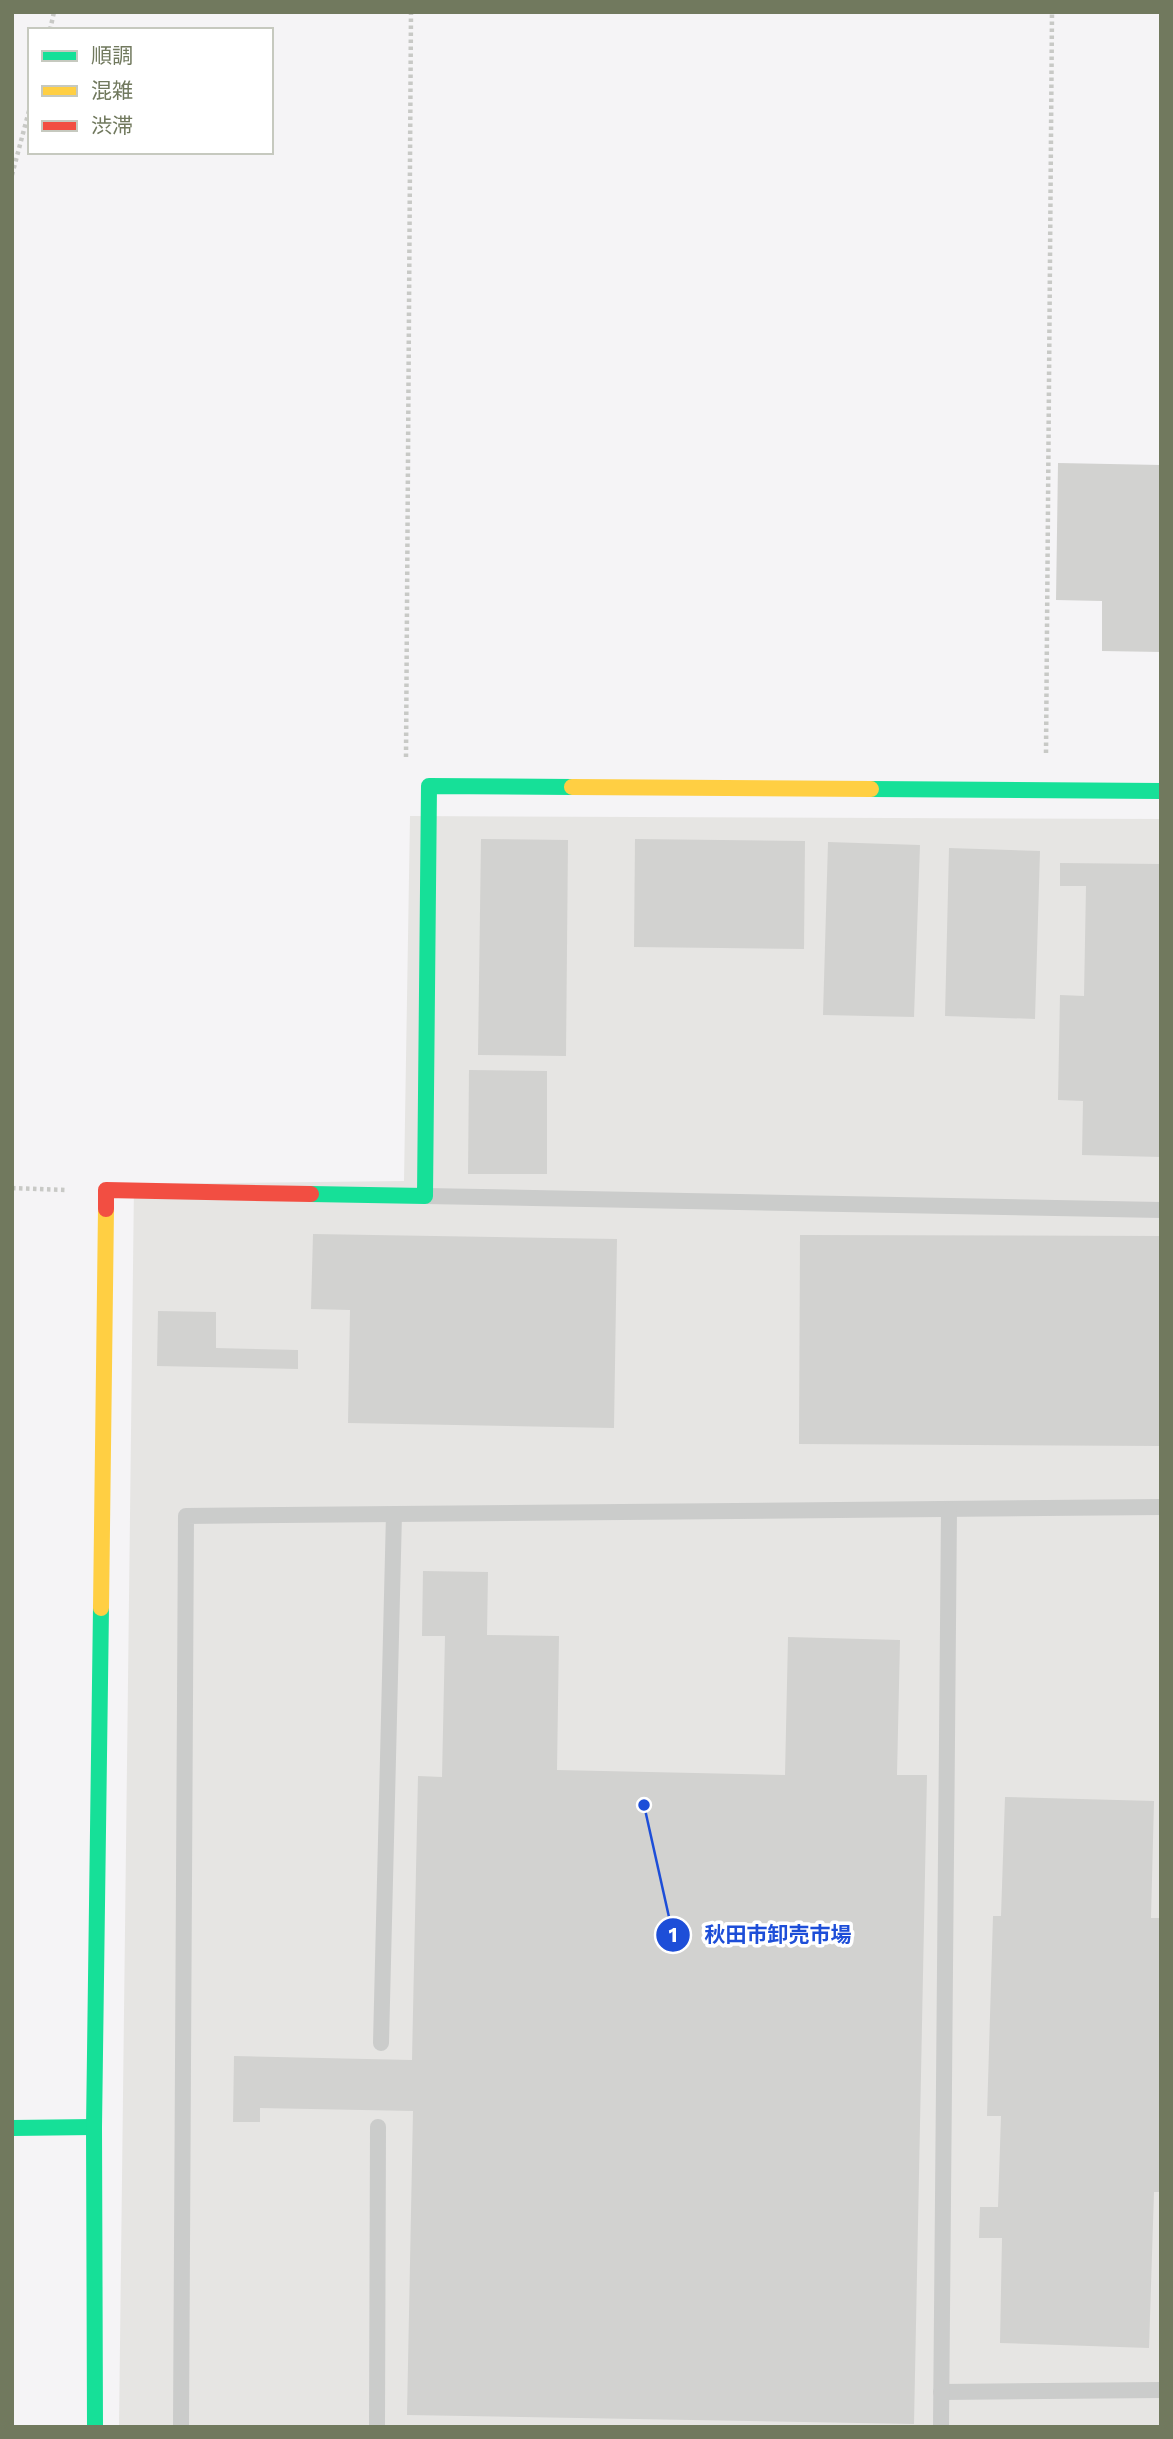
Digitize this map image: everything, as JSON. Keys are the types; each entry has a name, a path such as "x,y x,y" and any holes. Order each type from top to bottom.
{"street":[{"path":"95,2427 94,2127 106,1190 425,1196 429,786 1161,791"},
{"path":"12,2128 94,2127"}],"lane":[{"path":"425,1196 1161,1210"},
{"path":"181,2427 186,1516 1161,1507"},
{"path":"941,2427 949,1510"},
{"path":"380,2043 394,1514"},
{"path":"377,2427 378,2127"},
{"path":"941,2392 1161,2390"}],"path":[{"path":"411,12 406,765 429,786"},
{"path":"1046,789 1052,12"},
{"path":"12,175 28,115"},
{"path":"12,1188 106,1190"}],"shaded area":[{"path":"410,816 1161,819 1161,2427 119,2427 134,1184 404,1181"}],"building":[{"path":"1058,463 1161,465 1161,652 1102,651 1102,601 1056,600"},
{"path":"481,839 568,840 566,1056 478,1055"},
{"path":"635,839 805,841 804,949 634,947"},
{"path":"828,842 920,845 914,1017 823,1015"},
{"path":"949,848 1040,851 1035,1019 945,1016"},
{"path":"1060,863 1161,864 1161,1157 1082,1155 1083,1101 1058,1100 1060,995 1084,996 1086,886 1060,886"},
{"path":"469,1070 547,1071 547,1174 468,1174"},
{"path":"313,1234 617,1239 614,1428 348,1423 350,1310 311,1309"},
{"path":"800,1235 1161,1236 1161,1446 799,1444"},
{"path":"158,1311 216,1312 216,1348 298,1350 298,1369 157,1366"},
{"path":"423,1571 488,1572 487,1635 559,1636 557,1770 785,1775 788,1637 900,1640 897,1775 927,1775 914,2424 407,2415 413,2111 260,2108 260,2122 233,2122 234,2056 412,2060 418,1776 442,1777 445,1636 422,1636"},
{"path":"1005,1797 1154,1801 1151,1918 1161,1918 1161,2176 1160,2192 1154,2192 1149,2348 1000,2343 1002,2238 979,2238 980,2207 998,2207 1001,2116 987,2116 993,1916 1001,1916"}],"traffic: fast":[{"path":"311,1194 425,1196 429,786 572,787"},
{"path":"871,789 1161,791"},
{"path":"95,2427 94,2127 101,1608"},
{"path":"12,2128 94,2127"}],"traffic: slow":[{"path":"572,787 871,789"},
{"path":"101,1608 106,1209"}],"traffic: jam":[{"path":"106,1209 106,1190 311,1194"}],"place":[{"name":"秋田市卸売市場","path":"644,1805"}]}
